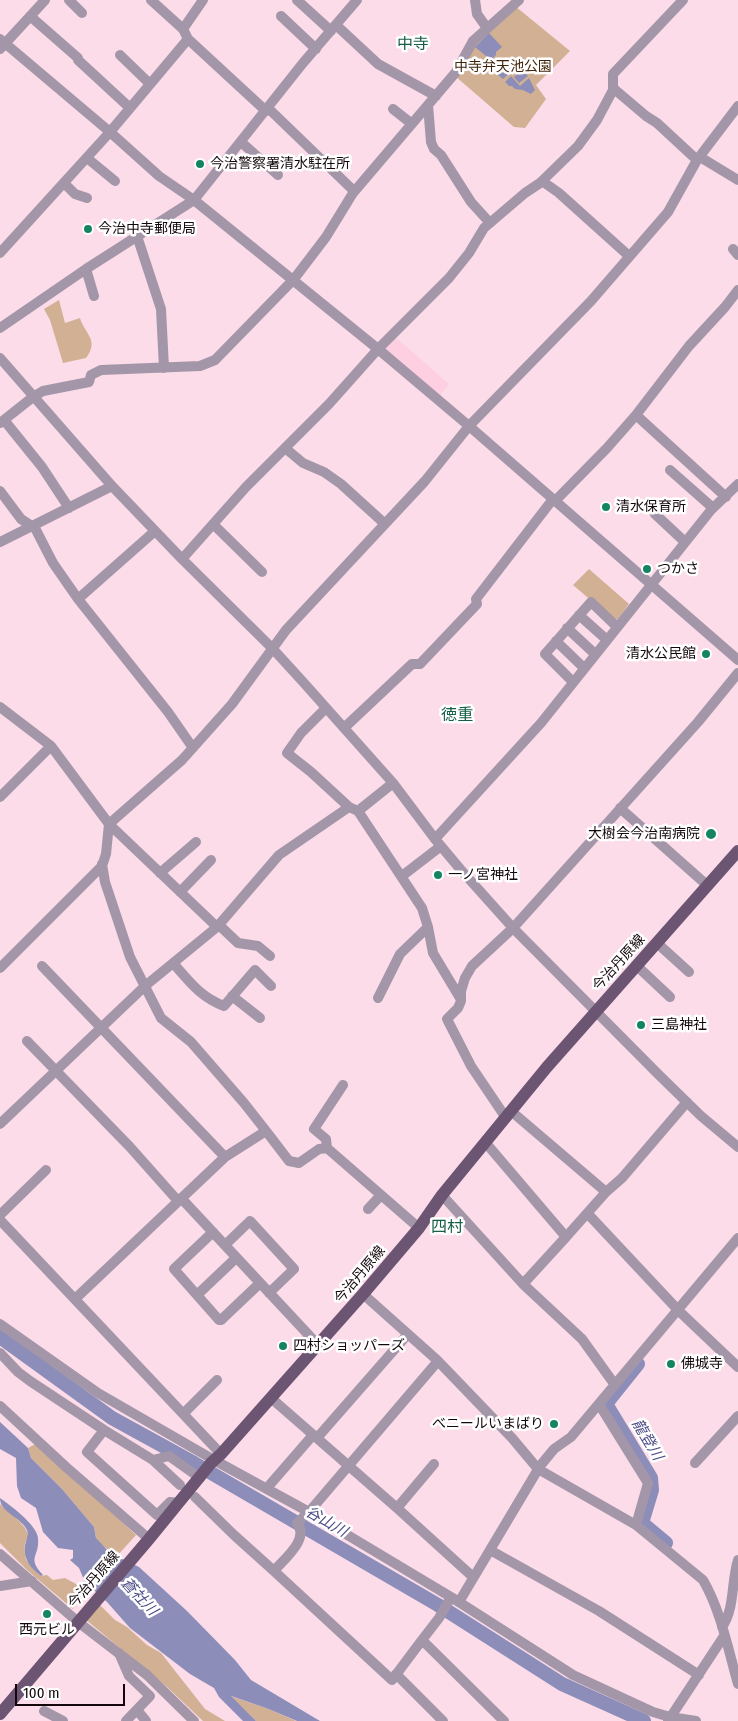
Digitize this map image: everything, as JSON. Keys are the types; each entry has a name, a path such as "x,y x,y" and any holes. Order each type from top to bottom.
{"main road":[{"name":"今治丹原線","path":"0,1714 215,1459 363,1294 547,1066 737,853"}],"street":[{"path":"45,0 2,44 110,132 160,176 194,200 294,279 378,349 738,660"},
{"path":"68,0 82,13"},
{"path":"151,0 183,30 188,39 267,109 354,191"},
{"path":"183,30 203,0"},
{"path":"297,0 378,64 436,96"},
{"path":"0,328 86,269 194,200 357,0"},
{"path":"475,0 477,14 487,28"},
{"path":"69,508 42,467 2,421 43,391 89,382 91,375 101,370 200,366 215,360 294,279 326,237 354,191 456,72 473,41 519,0"},
{"path":"182,559 246,487 329,404 378,349 449,278 469,253 484,228 542,181 578,146 597,120 613,88 613,74 683,0"},
{"path":"30,16 78,58 130,108"},
{"path":"281,16 316,49"},
{"path":"0,253 110,132 188,39"},
{"path":"120,55 150,84"},
{"path":"613,88 698,158 738,180"},
{"path":"428,105 431,142 434,149 441,154 471,202 490,223"},
{"path":"0,968 102,864 106,854 109,824 182,760 193,748 232,704 286,630 425,481 469,426 590,301 668,212 698,158 738,106"},
{"path":"393,109 412,124"},
{"path":"240,142 278,175"},
{"path":"87,158 115,181"},
{"path":"542,181 559,193 630,256"},
{"path":"64,183 75,194 87,198"},
{"path":"137,236 161,309 164,368"},
{"path":"86,269 94,296"},
{"path":"344,728 412,664 420,664 477,604 476,599 554,500 607,448 636,415 689,346 738,290"},
{"path":"0,358 112,486 155,532 273,649 393,783 438,843 514,928 658,1075 738,1147"},
{"path":"636,415 726,497"},
{"path":"285,448 303,463 324,472 341,484 385,524"},
{"path":"670,470 713,508"},
{"path":"402,876 438,843 541,724 685,542 713,508 738,484"},
{"path":"0,542 112,486"},
{"path":"0,491 18,515 33,527 53,563 78,600 168,712 193,748"},
{"path":"655,514 685,542"},
{"path":"213,524 262,572"},
{"path":"78,600 155,532"},
{"path":"573,682 545,654 591,602 617,627"},
{"path":"579,615 607,640"},
{"path":"567,628 595,654"},
{"path":"556,641 584,668"},
{"path":"606,1192 508,1114 471,1066 447,1018 458,1008 465,978 472,966 514,928 698,722 738,673"},
{"path":"0,707 51,746 109,824 180,892 238,943 258,946 270,956"},
{"path":"326,708 301,733 287,753 354,809 402,876 422,908 433,953 461,999"},
{"path":"0,797 51,746"},
{"path":"0,1124 145,986 218,926 279,854 393,783"},
{"path":"620,808 708,886"},
{"path":"160,873 196,842"},
{"path":"180,892 210,860"},
{"path":"102,864 105,882 130,957 161,1018 191,1042 244,1103 289,1162 299,1163 319,1149 327,1148"},
{"path":"378,998 400,954 428,927"},
{"path":"658,943 690,972"},
{"path":"173,963 198,991 210,1001 224,1006 255,970 271,986"},
{"path":"42,966 225,1157"},
{"path":"637,966 670,997"},
{"path":"232,996 260,1018"},
{"path":"27,1041 179,1200 213,1232 318,1345"},
{"path":"342,1085 314,1129 326,1139 327,1148 418,1228"},
{"path":"523,1284 606,1192 622,1178 687,1102"},
{"path":"75,1299 225,1157 266,1131"},
{"path":"485,1142 566,1237"},
{"path":"0,1214 46,1170"},
{"path":"368,1210 381,1195"},
{"path":"442,1195 523,1284 582,1339 615,1384"},
{"path":"588,1214 678,1310 738,1367"},
{"path":"0,1220 184,1413 215,1459"},
{"path":"225,1245 250,1220 294,1269 269,1293"},
{"path":"213,1232 174,1270 197,1295 221,1320 260,1283"},
{"path":"195,1497 392,1680 453,1600 474,1577 538,1469 554,1449 571,1437 735,1244"},
{"path":"197,1295 236,1258"},
{"path":"363,1294 438,1361 512,1438 538,1469 636,1524 703,1580 709,1590 738,1684"},
{"path":"0,1324 98,1393 267,1488 304,1517 453,1600 572,1675 669,1719 696,1721"},
{"path":"267,1488 408,1334"},
{"path":"0,1353 18,1372 30,1381 153,1460 180,1485"},
{"path":"274,1570 296,1546 304,1517 438,1361"},
{"path":"184,1413 217,1380"},
{"path":"271,1398 474,1577"},
{"path":"599,1404 648,1482 636,1524"},
{"path":"0,1406 66,1467 149,1539"},
{"path":"695,1463 738,1416"},
{"path":"104,1430 87,1452 157,1515 170,1502 178,1503"},
{"path":"153,1460 168,1456 201,1476"},
{"path":"398,1508 434,1464"},
{"path":"490,1550 599,1611 699,1675"},
{"path":"0,1554 119,1654 147,1675 194,1721"},
{"path":"669,1719 699,1675 723,1632 729,1618 734,1573 738,1560"},
{"path":"2,1582 32,1581"},
{"path":"422,1640 504,1721"},
{"path":"119,1654 129,1676 150,1696 126,1721"},
{"path":"396,1674 443,1721"},
{"path":"44,1710 63,1721"},
{"path":"137,1710 146,1721"}],"shaded area":[{"path":"394,336 449,384 439,397 382,349"}],"green space":[{"name":"中寺弁天池公園","path":"515,6 570,51 536,85 546,99 525,128 514,127 455,76 474,42"},
{"path":"59,300 65,323 80,318 90,337 92,346 86,358 63,363 50,320 44,309"},
{"path":"589,569 629,604 618,619 614,620 573,585"},
{"path":"37,1443 136,1535 117,1556 114,1557 106,1548 97,1543 94,1527 62,1489 31,1458 28,1448"},
{"path":"0,1504 21,1523 27,1532 28,1537 25,1542 26,1560 41,1576 47,1575 53,1580 65,1578 76,1584 84,1595 73,1609 28,1571 0,1543"},
{"path":"99,1604 115,1620 127,1627 147,1645 161,1653 205,1709 225,1721 203,1721 167,1687 85,1619"},
{"path":"230,1696 266,1708 296,1721 256,1721"}],"water":[{"path":"489,33 502,47 491,60 475,47"},
{"path":"496,59 500,61 496,64 499,68 503,65 502,63 507,64 510,60 528,76 519,83 514,77 517,74 513,70 503,79 492,70"},
{"path":"511,76 520,86 529,78 535,90 531,94 509,86 505,82"},
{"name":"蒼社川","path":"0,1422 28,1448 31,1458 62,1489 94,1527 96,1538 110,1553 139,1567 187,1611 235,1660 251,1680 320,1721 297,1721 231,1696 256,1721 243,1721 219,1697 214,1688 190,1674 130,1628 107,1602 85,1582 79,1568 70,1560 73,1558 73,1550 58,1548 43,1532 36,1508 21,1498 17,1486 16,1458 0,1449"},
{"path":"0,1498 33,1527 38,1538 34,1560 43,1575 41,1576 34,1570 28,1563 25,1555 27,1530 3,1508"}],"waterway":[{"name":"谷山川","path":"0,1337 112,1418 194,1463 438,1605 562,1684 644,1721"},
{"name":"龍登川","path":"638,1364 606,1404 651,1478 652,1490 642,1523 666,1543"}],"place":[{"name":"今治警察署清水駐在所","path":"200,164"},
{"name":"今治中寺郵便局","path":"88,229"},
{"name":"清水保育所","path":"606,507"},
{"name":"つかさ","path":"647,569"},
{"name":"清水公民館","path":"706,654"},
{"name":"大樹会今治南病院","path":"711,834"},
{"name":"一ノ宮神社","path":"438,875"},
{"name":"三島神社","path":"641,1025"},
{"name":"四村ショッパーズ","path":"283,1346"},
{"name":"佛城寺","path":"671,1364"},
{"name":"べニールいまばり","path":"554,1424"},
{"name":"西元ビル","path":"47,1614"}],"district":[{"name":"中寺","path":"413,45"},
{"name":"徳重","path":"457,716"},
{"name":"四村","path":"447,1228"}]}
